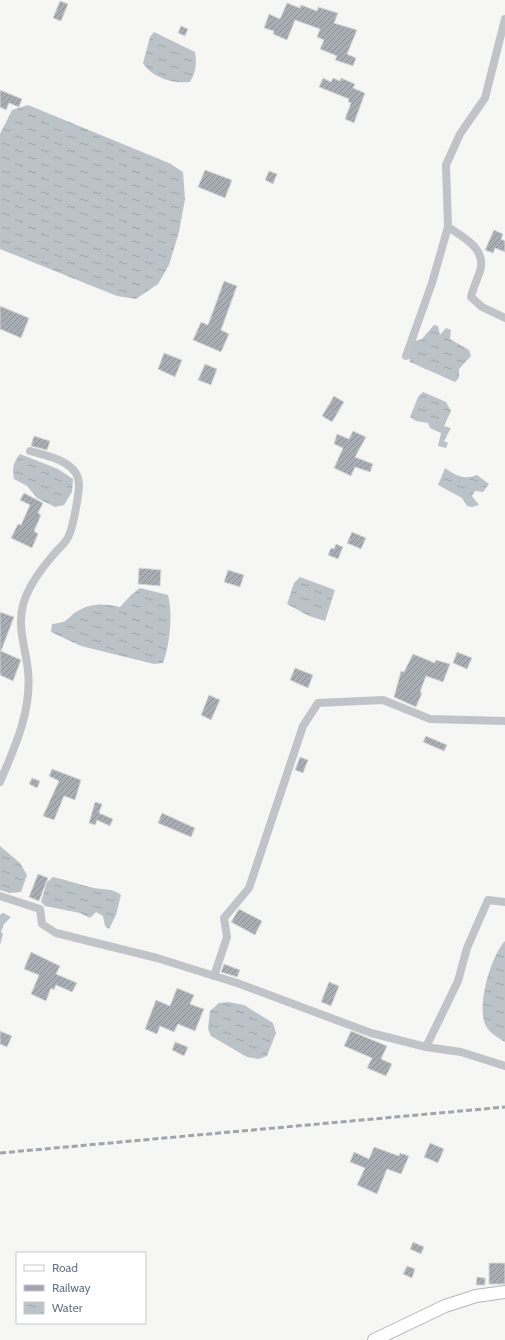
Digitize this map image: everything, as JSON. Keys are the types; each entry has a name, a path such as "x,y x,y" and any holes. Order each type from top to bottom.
{"main road":[{"path":"374,1340 445,1306 476,1296 505,1292"}],"street":[{"path":"406,356 432,283 448,227 446,165 460,134 485,98 505,19"},
{"path":"448,227 466,238 476,247 480,256 481,270 474,285 471,297 482,307 505,318"},
{"path":"0,782 17,744 26,709 29,686 28,670 20,629 22,606 35,579 43,567 69,536 79,484 75,471 64,462 30,451"},
{"path":"214,976 227,937 224,918 249,888 302,726 318,702 383,700 430,719 505,721"},
{"path":"0,896 40,909 42,924 56,933 157,958 237,983 371,1033 426,1047 461,1052 505,1066"},
{"path":"426,1047 458,981 467,948 488,900 505,902"}],"water":[{"path":"154,32 195,52 196,67 190,82 177,82 164,79 152,73 143,63 150,37"},
{"path":"28,105 169,163 183,172 185,199 179,232 169,265 158,284 136,299 117,296 0,249 0,134 12,110"},
{"path":"434,325 438,326 440,335 446,328 451,330 450,339 469,350 471,356 459,369 459,378 455,382 410,362 409,358 412,342 422,339"},
{"path":"423,392 446,402 451,411 444,426 451,428 444,441 448,443 446,448 438,446 441,433 430,428 428,423 416,421 410,417 418,397"},
{"path":"20,454 58,469 73,479 72,492 64,505 55,507 37,498 27,486 14,479 14,466"},
{"path":"445,468 464,477 477,475 489,484 483,492 475,491 472,496 479,505 472,507 467,506 462,498 438,485"},
{"path":"300,577 335,590 325,621 309,616 287,604 294,583"},
{"path":"140,588 168,595 170,603 170,629 163,663 154,664 81,646 51,632 52,624 61,623 81,609 92,605 103,604 120,607"},
{"path":"0,846 20,863 27,875 21,892 9,893 0,890"},
{"path":"53,877 94,888 112,890 121,895 116,915 109,929 105,926 103,916 96,912 90,918 80,913 45,906 41,902 47,882"},
{"path":"3,913 11,917 4,924 1,932 3,934 0,945 0,915"},
{"path":"505,941 505,1042 489,1030 485,1024 483,1005 484,993 490,968"},
{"path":"228,1002 244,1005 273,1023 276,1033 267,1056 259,1059 247,1057 211,1036 208,1029 210,1011 219,1003"}],"building":[{"path":"60,1 68,4 61,21 53,18"},
{"path":"287,3 300,8 301,5 317,11 318,7 338,13 334,23 357,30 347,54 356,58 353,66 335,60 337,56 320,49 324,40 317,37 320,29 295,20 287,40 273,34 274,31 264,28 269,14 280,19"},
{"path":"181,26 188,29 185,36 178,33"},
{"path":"323,78 331,82 333,78 340,81 341,78 355,84 353,88 365,93 354,123 345,119 351,103 348,102 349,99 319,87"},
{"path":"0,90 22,99 19,107 9,103 6,110 0,107"},
{"path":"205,170 232,180 225,198 198,187"},
{"path":"269,171 277,174 273,184 265,180"},
{"path":"494,230 503,234 501,239 505,241 505,252 495,248 493,253 485,250"},
{"path":"224,281 237,286 221,330 229,334 221,352 193,340 201,322 208,325"},
{"path":"0,306 29,318 21,338 0,329"},
{"path":"164,353 182,360 175,377 158,369"},
{"path":"205,364 217,369 211,385 198,380"},
{"path":"334,396 344,402 332,422 322,416"},
{"path":"353,431 366,437 355,457 373,464 370,472 355,467 351,476 334,468 343,448 334,444 337,434 349,439"},
{"path":"34,436 50,441 47,450 31,446"},
{"path":"24,493 43,503 38,513 41,515 34,531 38,534 32,548 11,538 18,524 21,525 30,505 20,500"},
{"path":"352,532 366,538 361,549 347,543"},
{"path":"336,544 343,547 338,559 328,555 331,548 334,549"},
{"path":"139,568 161,570 160,586 138,584"},
{"path":"228,570 244,575 240,587 224,582"},
{"path":"0,612 14,617 1,651 21,660 13,681 0,675"},
{"path":"457,652 472,658 467,669 453,663"},
{"path":"413,654 435,663 436,660 450,664 443,682 426,676 420,692 422,693 416,707 394,697 401,671 404,672"},
{"path":"295,668 313,675 308,688 290,680"},
{"path":"209,695 220,700 211,720 201,715"},
{"path":"426,736 447,745 444,751 423,742"},
{"path":"300,757 308,760 303,773 295,770"},
{"path":"52,769 81,780 75,800 64,796 54,820 43,816 59,781 49,776"},
{"path":"32,778 40,781 37,788 29,784"},
{"path":"95,802 102,804 99,813 113,819 110,826 97,820 95,825 89,823"},
{"path":"162,813 195,828 191,837 158,823"},
{"path":"38,874 48,878 39,901 29,897"},
{"path":"239,909 262,921 255,935 231,922"},
{"path":"31,952 60,966 56,974 77,983 72,992 56,985 54,990 51,988 46,1001 31,994 39,975 24,969"},
{"path":"224,964 240,970 237,977 221,972"},
{"path":"329,982 339,986 331,1006 321,1002"},
{"path":"177,988 194,995 190,1004 204,1009 195,1031 178,1024 174,1032 160,1026 157,1034 145,1029 156,1000 170,1006"},
{"path":"0,1031 12,1036 7,1047 0,1044"},
{"path":"351,1031 387,1046 381,1059 392,1064 386,1076 367,1068 372,1058 344,1046"},
{"path":"175,1042 188,1047 184,1056 172,1050"},
{"path":"430,1143 444,1149 438,1163 424,1157"},
{"path":"374,1147 399,1156 400,1153 409,1156 401,1174 387,1169 377,1194 357,1185 365,1168 350,1162 354,1152 369,1159"},
{"path":"413,1242 424,1247 421,1254 410,1249"},
{"path":"489,1263 505,1263 505,1284 489,1284"},
{"path":"407,1266 415,1269 412,1278 403,1274"},
{"path":"477,1277 485,1278 485,1285 476,1285"}],"railway":[{"path":"0,1153 505,1107"}]}
